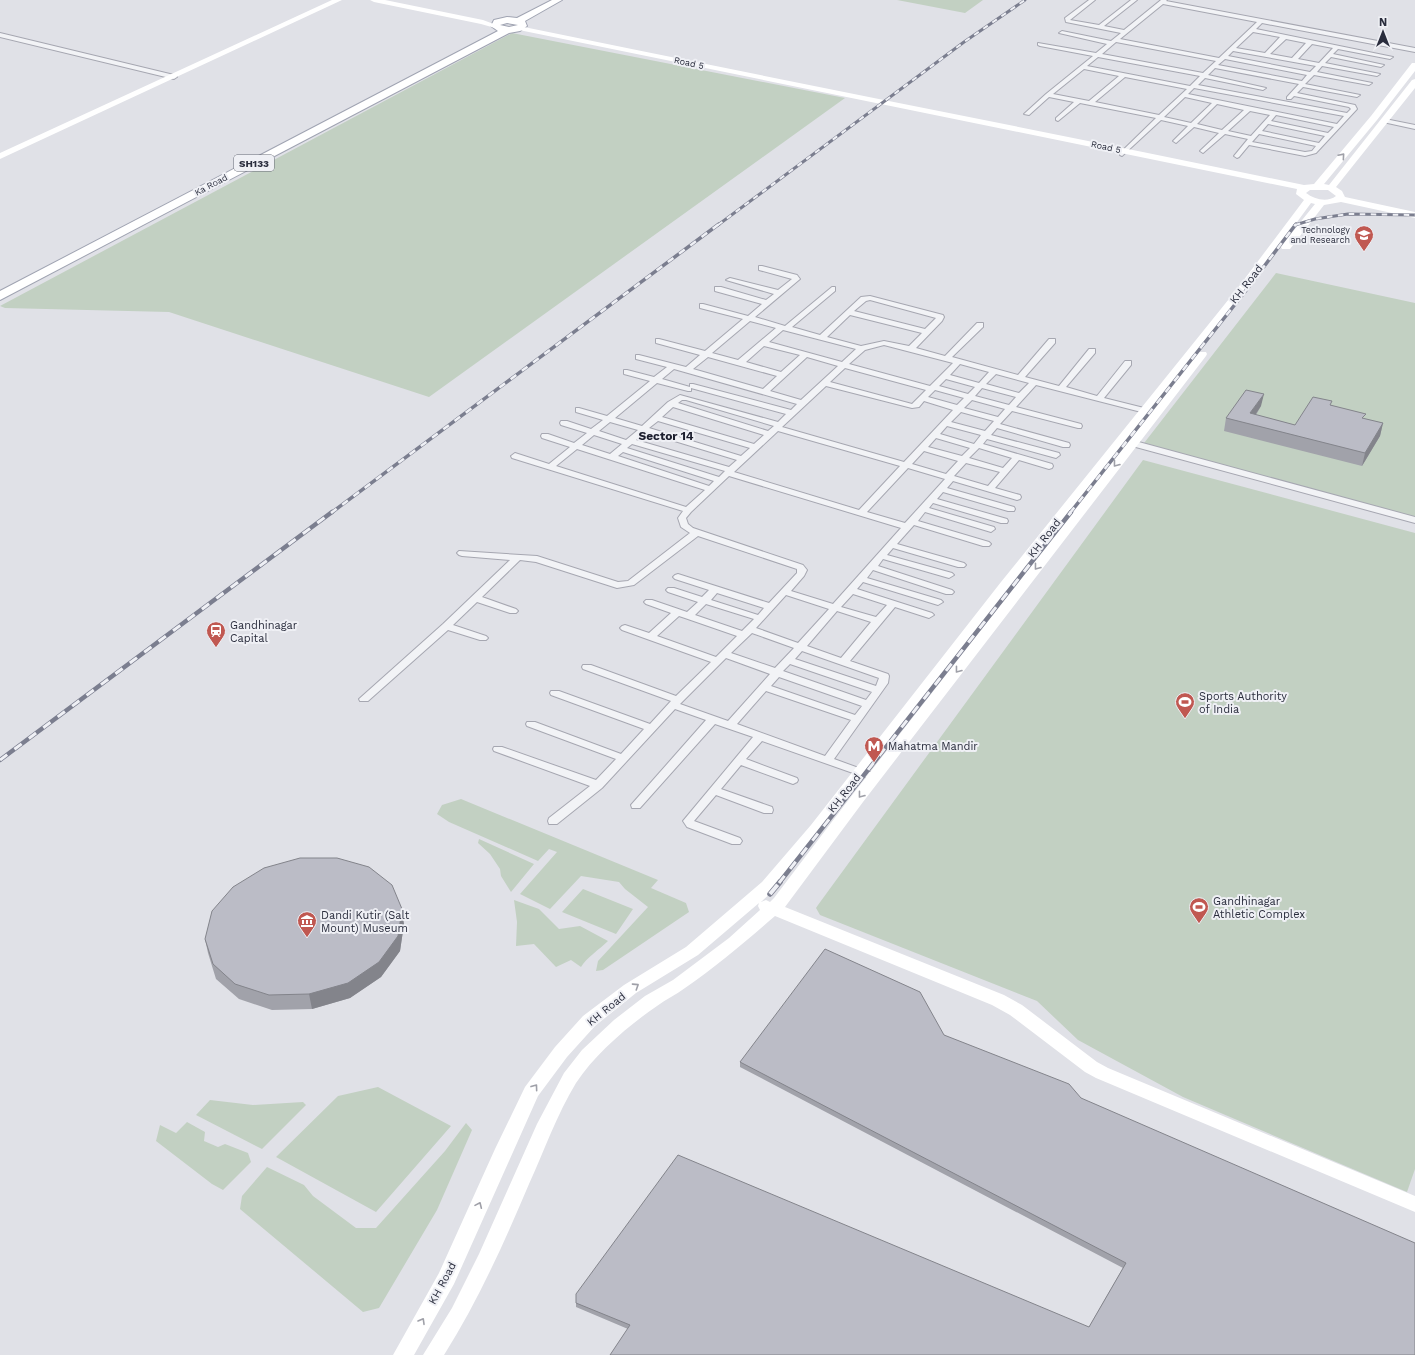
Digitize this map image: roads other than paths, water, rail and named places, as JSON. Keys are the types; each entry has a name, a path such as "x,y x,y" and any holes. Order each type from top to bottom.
{"main road":[{"path":"0,156 338,0"},
{"path":"374,0 483,22 510,25"},
{"path":"408,0 510,25"},
{"name":"Ka Road","path":"510,25 548,0"},
{"name":"Ka Road","path":"0,287 146,215 558,0"},
{"name":"Road 5","path":"510,25 907,107 938,115 1123,153 1309,195"},
{"path":"1415,65 1374,118 1309,195 1332,202 1340,197 1415,211"},
{"path":"1331,188 1415,82"},
{"path":"1317,186 1331,188 1338,192 1340,197"},
{"name":"KH Road","path":"433,1355 459,1314 488,1258 546,1124 570,1078 588,1055 620,1025 651,1002 680,984 729,947 780,902 867,775 1150,412 1309,195"},
{"path":"1340,197 1415,215"},
{"name":"Ka Road","path":"0,296 146,215"},
{"name":"KH Road","path":"403,1355 447,1278 531,1092 561,1052 588,1021 630,989 692,951 752,901 768,886 867,775"},
{"path":"752,901 998,1000 1016,1010 1091,1067 1107,1076 1415,1204"}],"street":[{"path":"1092,0 1067,19 1071,22 1126,32"},
{"path":"1100,27 1134,0"},
{"path":"1027,114 1163,1 1415,50"},
{"path":"1123,153 1261,21"},
{"path":"1251,30 1390,57"},
{"path":"1062,33 1369,83"},
{"path":"0,35 174,77"},
{"path":"1266,55 1284,37"},
{"path":"1294,60 1311,41"},
{"path":"1040,44 1263,88"},
{"path":"1237,156 1274,113 1337,47"},
{"path":"1232,49 1377,74"},
{"path":"1329,55 1381,65"},
{"path":"1213,66 1357,95"},
{"path":"1083,67 1348,115"},
{"path":"1090,103 1124,75"},
{"path":"1254,97 1274,78"},
{"path":"1048,95 1223,132 1305,154 1314,152 1354,108 1353,106 1349,105 1293,94"},
{"path":"1183,96 1338,126"},
{"path":"1058,119 1079,101"},
{"path":"1176,142 1216,102"},
{"path":"1203,151 1248,109"},
{"path":"1385,121 1415,127"},
{"path":"1266,122 1329,135"},
{"path":"1257,132 1320,145"},
{"path":"687,370 796,278 762,268"},
{"path":"730,280 780,293"},
{"path":"740,363 832,289"},
{"path":"718,290 768,303"},
{"path":"821,338 849,312 864,300 870,298 940,317 911,349"},
{"path":"703,306 862,348"},
{"path":"849,312 926,332"},
{"path":"946,359 980,325"},
{"path":"659,341 783,374"},
{"path":"1019,378 1052,341"},
{"path":"763,343 1078,426"},
{"path":"554,820 598,785 675,702 747,632 801,574 802,570 800,567 696,533 684,525 682,518 688,510 729,471 862,348 884,343 911,349 1150,412"},
{"path":"1060,389 1092,351"},
{"path":"764,392 805,355"},
{"path":"639,357 803,403"},
{"path":"824,383 908,406 916,405 958,362"},
{"path":"1099,399 1128,363"},
{"path":"550,467 673,366"},
{"path":"861,513 994,371"},
{"path":"627,372 792,413"},
{"path":"612,457 705,375"},
{"path":"944,376 1020,396"},
{"path":"730,726 836,609 851,590 942,489 964,460 1034,382"},
{"path":"680,397 688,398 775,429"},
{"path":"922,398 1066,445"},
{"path":"671,404 775,429 1017,497"},
{"path":"579,410 610,418 643,430 743,459"},
{"path":"656,418 755,447"},
{"path":"564,423 592,431 720,480"},
{"path":"946,423 1056,455"},
{"path":"934,435 1049,466"},
{"path":"545,436 711,489"},
{"path":"1126,442 1415,520"},
{"path":"627,444 729,471 861,513 986,544"},
{"path":"922,448 1005,471"},
{"path":"515,456 688,510"},
{"path":"990,489 1017,457"},
{"path":"942,489 1011,509"},
{"path":"932,500 1004,521"},
{"path":"923,509 991,529"},
{"path":"462,553 549,561 617,585 625,585 631,583 696,533"},
{"path":"892,545 961,565"},
{"path":"882,556 949,575"},
{"path":"364,699 446,626 518,557"},
{"path":"872,567 949,592"},
{"path":"678,577 771,607"},
{"path":"861,579 938,602"},
{"path":"688,616 716,589"},
{"path":"671,590 759,618"},
{"path":"851,590 929,615"},
{"path":"785,592 877,621"},
{"path":"476,598 513,611"},
{"path":"649,602 688,616 800,647 884,676 883,683 828,760"},
{"path":"843,662 893,603"},
{"path":"650,637 677,612"},
{"path":"446,626 483,638"},
{"path":"625,628 721,658 778,673 867,704"},
{"path":"789,660 877,690"},
{"path":"587,667 675,702 730,726 867,775"},
{"path":"765,687 857,718"},
{"path":"554,693 651,728"},
{"path":"636,805 713,719"},
{"path":"531,724 623,758"},
{"path":"736,841 691,824 688,820 760,736"},
{"path":"498,749 598,785"},
{"path":"739,760 793,780"},
{"path":"714,790 768,810"}],"railway":[{"path":"718,225 964,42 1025,0"},
{"path":"1295,225 1315,219 1348,214 1415,215"},
{"path":"331,513 719,224"},
{"path":"1070,513 1244,293 1295,225"},
{"path":"0,760 332,512"},
{"path":"779,883 1071,512"},
{"path":"770,894 780,882"}],"place":[{"name":"Technology and Research","path":"1364,252"},
{"name":"Gandhinagar Capital","path":"216,648"},
{"name":"Sports Authority of India","path":"1185,719"},
{"name":"Mahatma Mandir","path":"874,763"},
{"name":"Gandhinagar Athletic Complex","path":"1199,924"},
{"name":"Dandi Kutir (Salt Mount) Museum","path":"307,938"}],"district":[{"name":"Sector 14","path":"666,436"}]}
